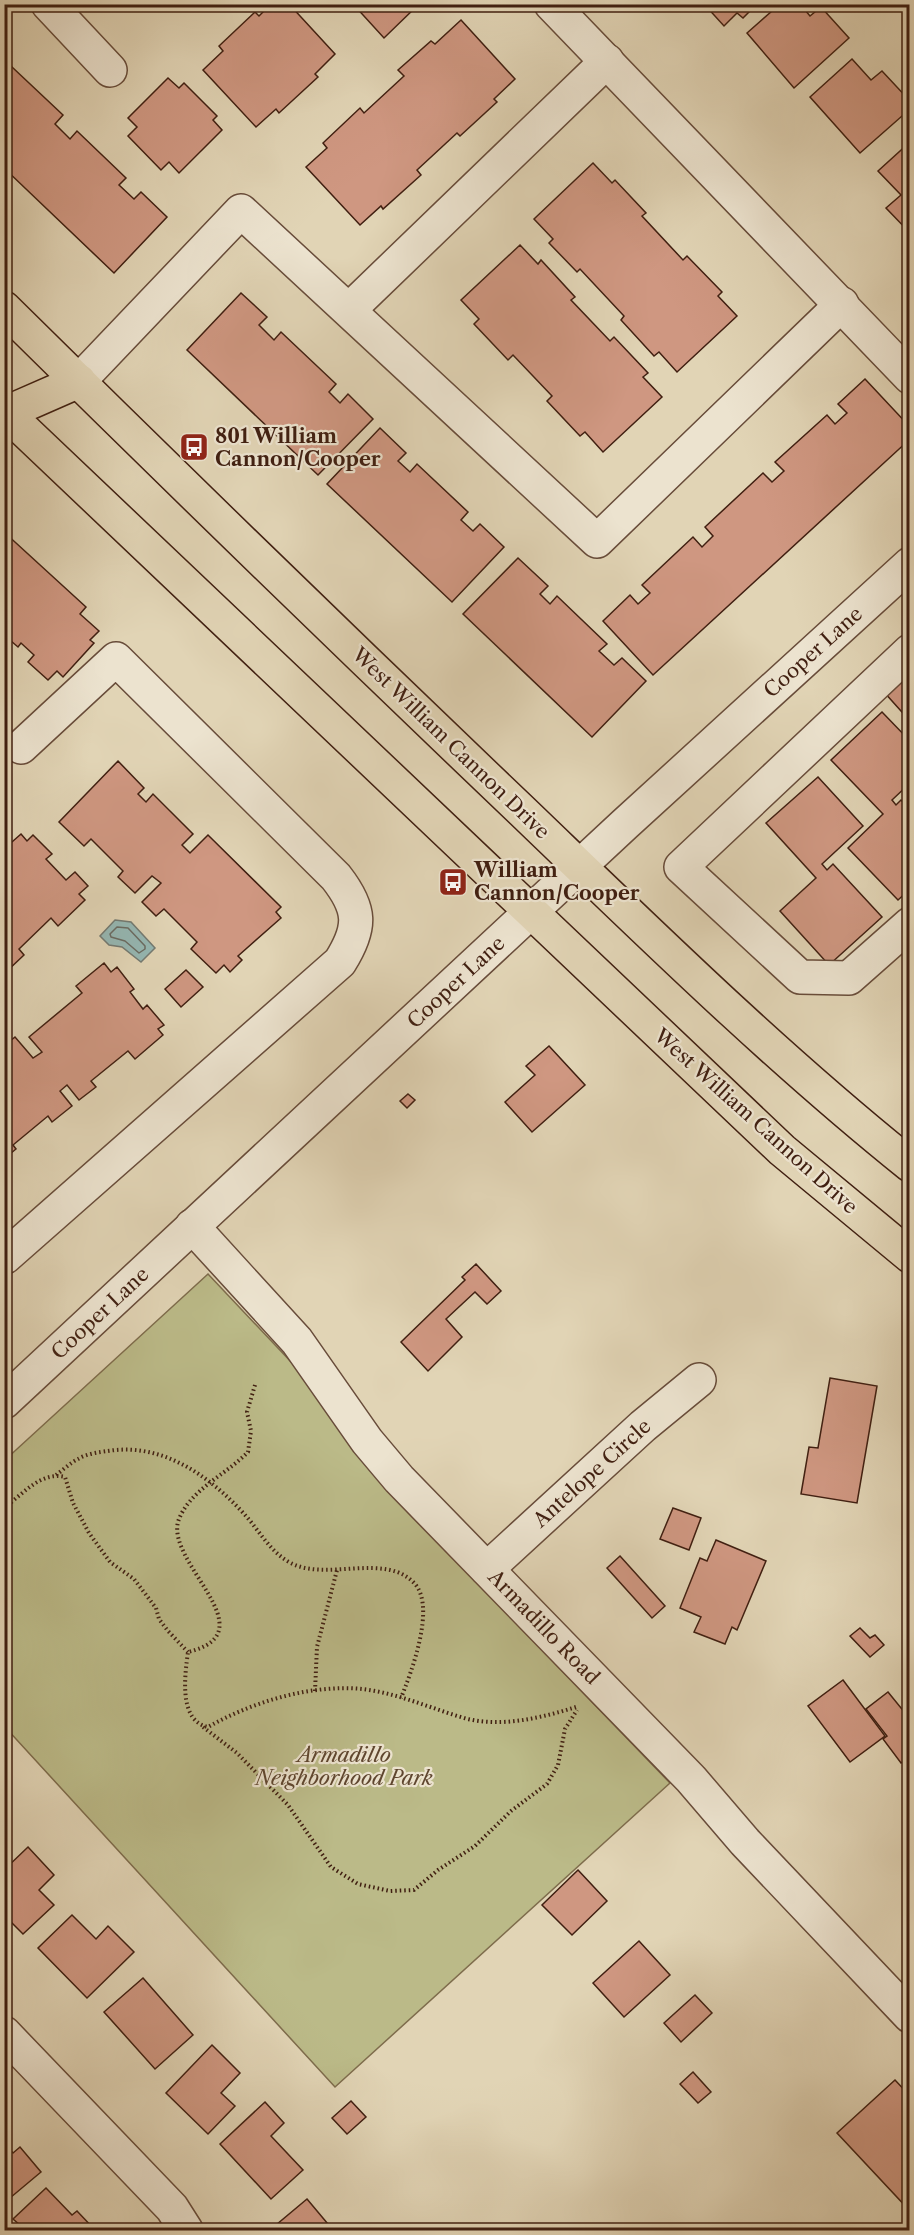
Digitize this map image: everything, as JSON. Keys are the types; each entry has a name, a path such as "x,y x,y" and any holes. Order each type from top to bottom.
{"main road":[{"name":"West William Cannon Drive","path":"4,308 208,511 581,868 766,1042 909,1165"},
{"path":"5,413 79,381"},
{"name":"West William Cannon Drive","path":"5,413 782,1150 909,1256"}],"street":[{"path":"48,4 110,70"},
{"path":"551,4 842,304 909,377"},
{"path":"350,309 607,61"},
{"path":"79,381 241,211 350,309 597,540 842,304"},
{"name":"Cooper Lane","path":"4,1402 581,868 634,816 909,564"},
{"path":"909,651 681,867 800,977 849,978 909,924"},
{"path":"5,1257 340,962 353,938 356,919 352,898 336,877 116,659 10,746"},
{"name":"Armadillo Road","path":"192,1226 297,1341 367,1441 399,1479 691,1779 745,1842 909,2016"},
{"name":"Antelope Circle","path":"487,1569 643,1426 699,1380"},
{"path":"4,2033 172,2208 186,2230"}],"path":[{"path":"188,1652 211,1643 218,1633 219,1615 194,1569 183,1555 176,1535 179,1519 192,1501 236,1465 248,1452 251,1431 247,1412 255,1385"},
{"path":"56,1475 79,1458 122,1449 148,1451 168,1457 194,1470 226,1494 273,1550 289,1562 310,1571 373,1568 401,1574 416,1585 421,1600 420,1646 401,1698"},
{"path":"4,1508 44,1477 56,1475 66,1477 73,1503 89,1533 110,1562 134,1579 156,1608 159,1619 188,1652 186,1678 188,1706 193,1718 200,1725 237,1753 288,1805 331,1867 358,1884 390,1891 414,1890 438,1870 475,1846 511,1811 547,1784 558,1765 565,1729 580,1705 540,1719 494,1721 466,1718 363,1689 315,1691 228,1714 208,1726 200,1725"},
{"path":"315,1691 317,1647 337,1570"}],"green space":[{"name":"Armadillo Neighborhood Park","path":"208,1274 310,1382 440,1544 670,1783 335,2087 5,1727 5,1460"}],"water":[{"path":"115,920 131,922 155,948 141,962 122,947 109,945 100,936"}],"building":[{"path":"271,4 289,4 335,54 315,74 318,77 279,113 276,109 256,127 203,70 223,51 219,46 255,12 259,16"},
{"path":"353,4 419,4 384,38"},
{"path":"704,4 757,4 743,18 737,13 724,26"},
{"path":"780,4 800,4 810,16 821,7 849,38 794,88 747,33"},
{"path":"461,20 515,79 494,99 497,102 460,136 457,133 417,170 421,175 383,209 381,206 360,225 306,167 327,148 323,143 360,108 364,113 404,76 398,70 431,41 435,44"},
{"path":"852,59 871,80 882,71 910,101 910,109 860,153 810,97"},
{"path":"12,67 63,115 55,124 70,139 77,131 126,178 119,185 134,199 141,192 167,217 114,273 4,168 4,74"},
{"path":"168,78 179,88 184,83 217,116 213,120 222,130 179,173 169,162 161,170 128,136 137,127 128,118"},
{"path":"910,142 910,233 886,208 901,195 878,171"},
{"path":"593,163 612,183 615,180 646,213 642,216 683,260 687,256 722,292 718,296 737,316 677,372 659,352 654,356 621,320 624,316 580,269 577,272 549,243 553,239 534,219"},
{"path":"520,245 538,264 541,260 575,297 571,300 610,341 614,337 648,373 643,377 662,397 603,452 585,432 580,436 547,401 552,396 513,355 508,360 474,324 479,319 461,300"},
{"path":"241,293 267,317 259,325 274,340 281,332 336,384 329,392 340,403 348,394 373,419 318,475 187,350"},
{"path":"865,379 910,427 910,439 653,675 603,621 630,595 638,604 650,593 642,585 693,537 702,547 713,536 705,527 763,473 772,482 784,471 775,462 827,415 835,424 847,413 838,404"},
{"path":"380,428 406,453 398,461 410,472 417,464 468,512 461,520 473,531 480,524 504,547 452,602 327,484"},
{"path":"4,532 86,607 80,614 99,631 90,640 94,643 63,677 57,671 48,680 28,662 34,655 21,643 18,647 4,635"},
{"path":"518,558 548,586 540,594 550,604 557,596 607,644 599,651 614,665 622,658 646,681 592,737 463,614"},
{"path":"910,669 910,721 884,692"},
{"path":"882,712 910,741 910,783 892,800 896,805 901,800 910,809 910,889 898,900 848,848 883,814 831,760"},
{"path":"118,761 144,788 138,794 146,802 153,794 193,834 182,845 190,853 208,835 281,907 276,912 281,918 238,956 242,960 230,972 224,965 216,973 191,949 197,942 164,909 156,916 142,902 161,883 152,876 135,893 118,877 123,871 91,839 84,846 59,822"},
{"path":"818,777 863,826 822,864 827,870 833,864 882,917 829,965 780,911 816,878 766,823"},
{"path":"21,834 27,841 33,835 52,854 46,859 66,880 75,872 88,886 79,894 85,900 58,926 51,918 19,949 24,955 7,971 4,969 4,849"},
{"path":"104,963 111,972 117,967 134,989 130,992 143,1009 147,1005 164,1025 158,1029 163,1035 135,1059 128,1051 91,1081 96,1087 79,1100 67,1085 60,1091 72,1106 52,1122 48,1116 13,1145 16,1149 4,1159 4,1046 15,1037 33,1058 42,1052 29,1037 82,993 76,986"},
{"path":"186,970 203,987 181,1007 165,989"},
{"path":"549,1046 585,1085 532,1132 505,1102 535,1075 526,1066"},
{"path":"408,1094 415,1100 407,1108 400,1101"},
{"path":"476,1264 501,1291 487,1304 475,1292 446,1319 462,1337 428,1371 401,1342 465,1280 462,1277"},
{"path":"830,1378 877,1386 857,1503 801,1494 809,1447 818,1448"},
{"path":"673,1508 701,1518 689,1550 660,1539"},
{"path":"716,1540 766,1561 737,1630 732,1627 725,1644 694,1632 701,1617 680,1608 700,1558 707,1561"},
{"path":"620,1556 665,1606 652,1618 607,1568"},
{"path":"860,1628 870,1638 875,1635 884,1645 870,1657 850,1636"},
{"path":"843,1680 885,1736 850,1762 808,1706"},
{"path":"888,1692 910,1719 910,1757 901,1763 883,1739 887,1736 866,1709"},
{"path":"28,1847 54,1875 39,1890 54,1905 23,1934 4,1915 4,1870"},
{"path":"578,1870 607,1901 572,1935 542,1905"},
{"path":"72,1915 96,1939 108,1926 134,1952 87,1998 38,1948"},
{"path":"639,1941 670,1975 624,2017 593,1983"},
{"path":"143,1978 193,2035 155,2069 104,2012"},
{"path":"695,1995 712,2013 681,2042 664,2023"},
{"path":"212,2045 240,2073 221,2093 235,2106 208,2134 166,2093"},
{"path":"693,2072 711,2092 698,2103 680,2084"},
{"path":"895,2080 910,2096 910,2211 837,2133"},
{"path":"351,2101 366,2117 347,2134 332,2118"},
{"path":"265,2102 284,2123 271,2136 303,2170 271,2199 220,2144"},
{"path":"4,2143 13,2153 20,2147 41,2172 4,2203"},
{"path":"46,2188 72,2215 77,2211 95,2230 16,2230 21,2226 13,2219"},
{"path":"307,2199 333,2230 270,2230"}],"place":[{"name":"801 William Cannon/Cooper","path":"194,447"},
{"name":"William Cannon/Cooper","path":"453,882"}]}
